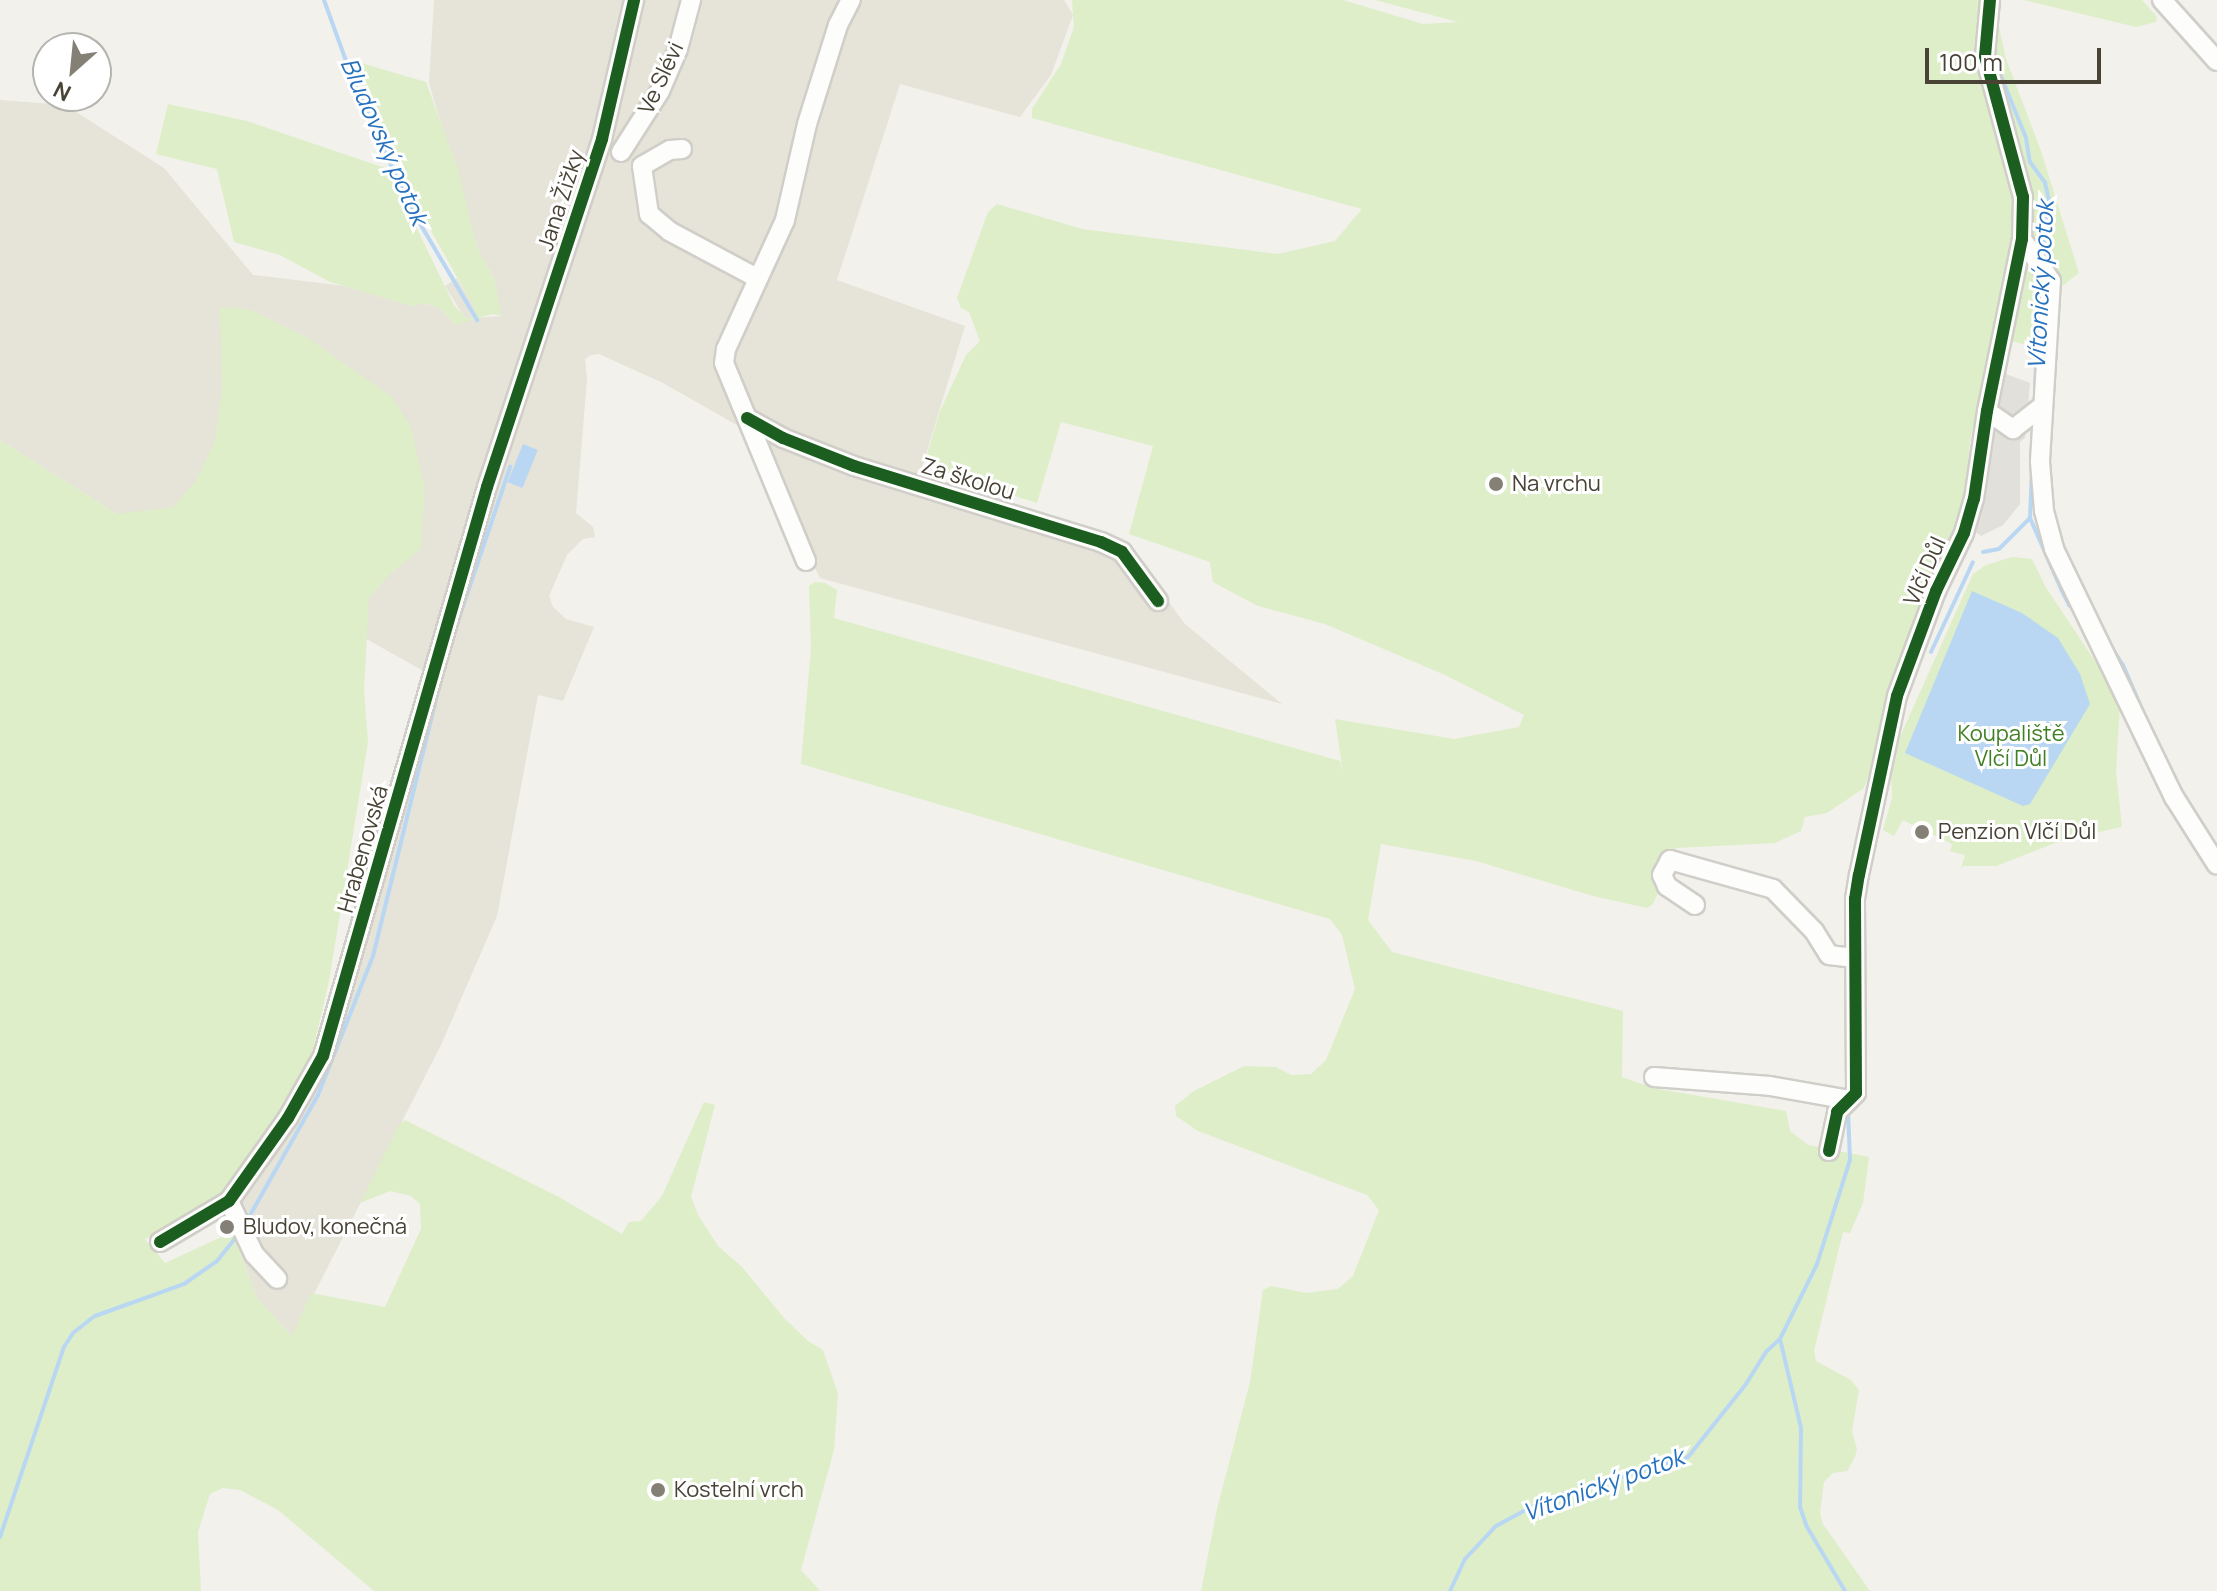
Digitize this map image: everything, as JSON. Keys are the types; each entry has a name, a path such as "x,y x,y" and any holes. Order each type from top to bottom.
{"street":[{"name":"Jana Žižky","path":"514,410 602,139 634,0"},
{"name":"Ve Slévi","path":"621,152 660,91 678,49 691,0"},
{"path":"806,561 724,363 726,349 785,220 807,124 838,25 851,0"},
{"name":"Vlčí Důl","path":"1829,1151 1837,1112 1856,1093 1857,887 1897,696 1936,591 1964,533 1974,499 1987,411 2022,239 2023,197 1985,56 1990,0"},
{"path":"2162,0 2217,61"},
{"name":"Jana Žižky","path":"602,139 642,166"},
{"path":"682,149 670,150 642,166 649,214 669,231 757,278"},
{"path":"2022,239 2051,281 2041,407 2042,486 2054,549 2174,797 2217,865"},
{"path":"1987,411 2013,429 2041,407"},
{"name":"Hrabenovská","path":"160,1242 229,1201 288,1118 323,1056 483,502 514,410"},
{"name":"Za školou","path":"747,418 783,438 854,466 1101,542 1122,552 1158,601"},
{"path":"1695,905 1667,886 1662,875 1670,860 1773,889 1814,931 1829,955 1855,958"},
{"path":"1654,1077 1770,1086 1849,1100"},
{"path":"229,1201 254,1254 277,1279"}],"shaded area":[{"path":"434,0 1064,0 1073,15 1051,75 1020,117 900,84 837,280 965,326 920,474 1121,538 1185,624 1282,704 820,578 749,432 663,383 599,354 591,355 585,359 587,379 576,513 593,527 595,537 583,539 567,555 549,596 553,607 566,619 594,627 563,701 538,695 497,916 441,1045 292,1337 257,1298 225,1213 327,1058 425,672 251,574 117,514 0,440 0,100 32,102 32,112 76,112 164,168 253,275 345,286 412,306 423,303 440,308 451,320 501,316 494,278 478,250 429,83"},
{"path":"457,278 473,305 476,317 467,319 463,315 445,286"},
{"path":"2006,374 2030,383 2025,438 2020,442 2020,504 2003,525 1981,536 1974,531 1988,426 1999,407"}],"green space":[{"path":"1072,0 1343,0 1423,24 1458,22 1375,0 1993,0 2006,59 2041,151 2079,273 2062,286 2058,300 2027,345 1994,337 1970,441 1964,515 1864,788 1827,813 1805,817 1801,831 1775,843 1676,848 1665,853 1655,862 1655,875 1661,886 1653,904 1647,908 1593,896 1476,861 1381,844 1368,920 1392,952 1623,1011 1622,1077 1653,1088 1786,1111 1790,1131 1808,1145 1869,1157 1863,1203 1850,1233 1843,1232 1814,1351 1816,1361 1851,1380 1859,1390 1852,1431 1857,1449 1855,1457 1847,1471 1833,1473 1824,1482 1820,1512 1823,1524 1870,1591 1201,1591 1217,1509 1250,1382 1263,1290 1271,1286 1306,1293 1338,1289 1353,1276 1379,1210 1367,1195 1198,1131 1176,1116 1175,1106 1194,1091 1244,1066 1276,1067 1291,1075 1311,1074 1326,1060 1355,989 1342,935 1330,919 801,764 811,648 809,586 815,582 825,583 837,590 834,618 1340,761 1343,772 1335,719 1454,739 1519,727 1524,715 1445,675 1325,624 1258,606 1213,582 1210,562 1129,534 1153,446 1061,422 1037,503 936,470 928,464 927,454 940,411 966,355 980,341 969,312 961,308 957,298 988,212 997,204 1082,229 1278,254 1335,241 1362,209 1032,118 1032,109 1061,64 1074,27"},
{"path":"2024,0 2142,0 2157,17 2156,22 2136,27"},
{"path":"354,61 426,82 459,172 477,247 494,278 502,316 492,314 455,325 440,308 423,303 412,306 330,282 280,255 234,242 217,169 156,154 168,104 247,121 388,169 454,305 467,319 475,317 473,305 427,224"},
{"path":"220,307 249,309 308,338 392,397 411,427 425,488 421,549 388,576 369,598 364,690 368,742 329,981 310,1062 249,1162 222,1196 145,1239 165,1263 232,1232 257,1298 292,1336 311,1293 385,1307 421,1229 420,1204 411,1196 390,1191 360,1203 398,1126 405,1120 559,1197 622,1234 629,1222 641,1221 662,1196 704,1102 715,1105 691,1197 698,1215 718,1246 742,1267 784,1318 808,1341 823,1350 838,1394 834,1450 801,1570 820,1591 374,1591 278,1510 240,1490 223,1488 210,1494 198,1532 201,1591 0,1591 0,440 117,514 173,507 197,479 215,440 222,389"},
{"name":"Koupaliště Vlčí Důl","path":"2012,557 2032,559 2045,586 2099,667 2120,705 2116,771 2122,827 2063,840 1996,866 1963,866 1961,869 1965,855 1950,851 1952,844 1903,820 1894,836 1883,830 1892,798 1891,774 1899,739 1973,574 1986,565"}],"water":[{"path":"523,444 538,450 522,488 508,482"},
{"path":"1972,591 2022,613 2058,638 2080,674 2090,704 2030,804 2023,806 1905,753"}],"waterway":[{"name":"Bludovský potok","path":"324,0 354,83 409,205 477,320"},
{"name":"Vítonický potok","path":"1995,43 1994,59 2026,138 2030,162 2045,183 2049,200 2042,258"},
{"name":"Vítonický potok","path":"2035,388 2040,278"},
{"name":"Bludovský potok","path":"457,624 510,467"},
{"name":"Vítonický potok","path":"1983,552 1999,549 2030,518 2032,469"},
{"path":"2030,518 2061,589 2069,605 2075,609"},
{"name":"Vítonický potok","path":"1931,652 1973,562"},
{"path":"2109,643 2123,665 2147,721"},
{"name":"Bludovský potok","path":"245,1224 318,1095 373,956 445,663"},
{"name":"Vítonický potok","path":"1847,1026 1847,1094"},
{"name":"Vítonický potok","path":"1450,1591 1465,1559 1496,1526 1546,1499 1688,1457 1746,1384 1767,1351 1780,1339 1817,1264 1850,1160 1848,1110"},
{"name":"Bludovský potok","path":"0,1537 64,1347 73,1333 95,1316 184,1284 217,1261 238,1235"},
{"path":"1780,1339 1801,1428 1800,1507 1807,1527 1845,1591"}],"cycle path":[{"path":"160,1242 229,1201 288,1118 323,1056 487,487 602,139 634,0"},
{"path":"1829,1151 1837,1112 1856,1093 1855,899 1859,875 1897,696 1936,591 1964,533 1974,499 1987,411 2022,239 2023,197 1985,56 1990,0"},
{"path":"747,418 783,438 854,466 1101,542 1122,552 1158,601"}],"place":[{"name":"Na vrchu","path":"1496,484"},
{"name":"Penzion Vlčí Důl","path":"1922,832"},
{"name":"Bludov, konečná","path":"227,1227"},
{"name":"Kostelní vrch","path":"658,1490"}]}
